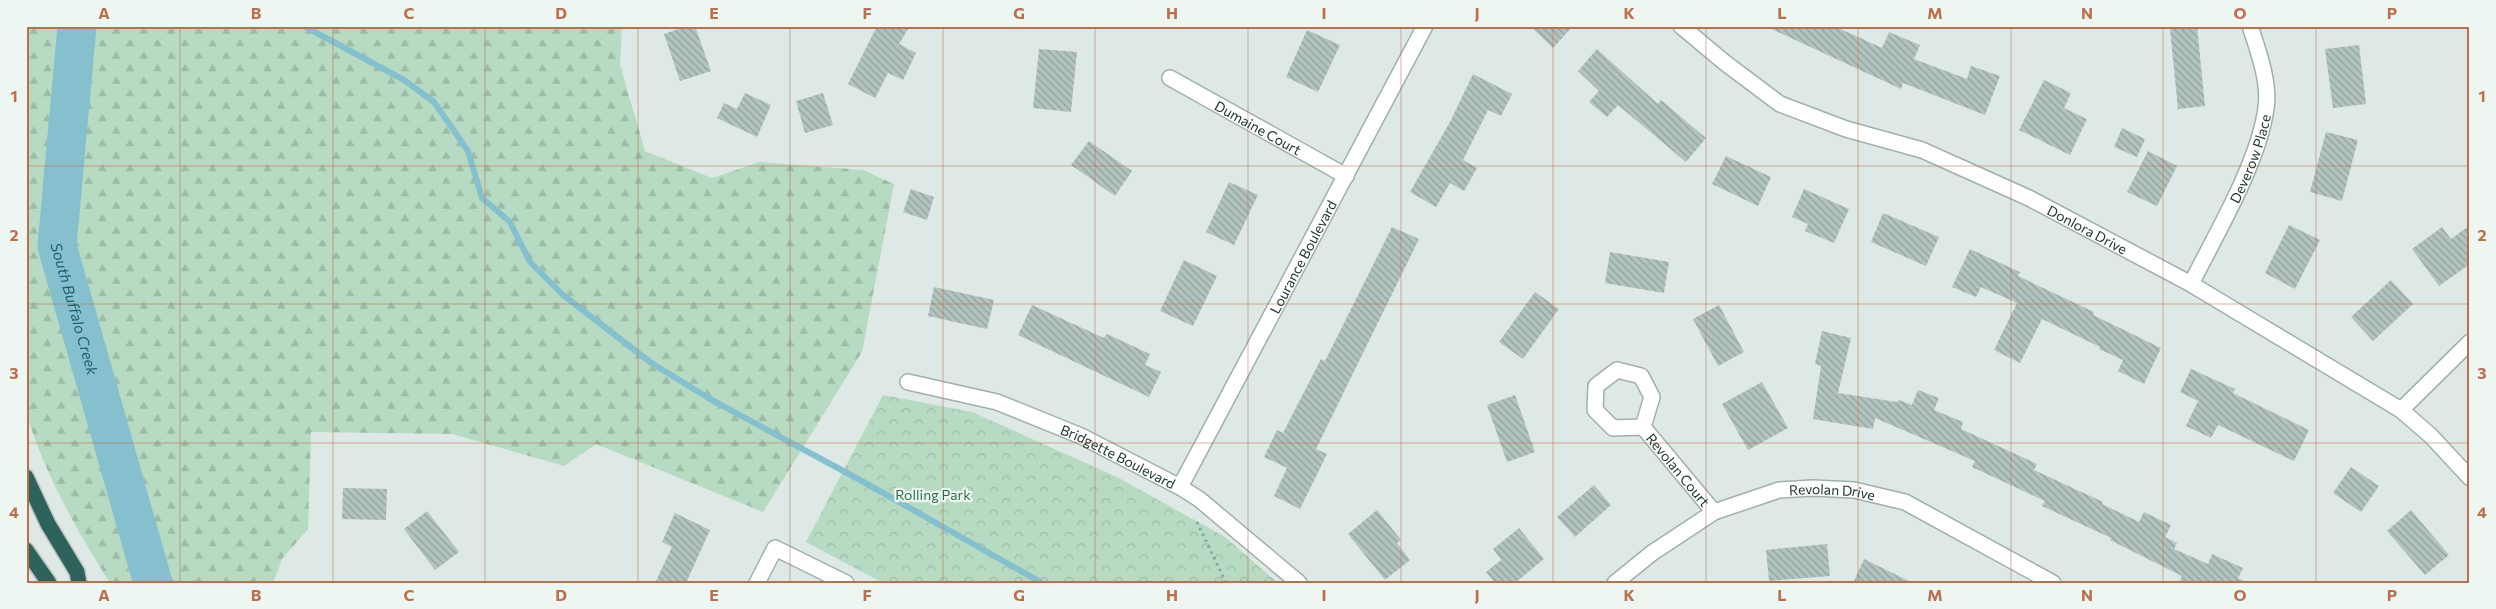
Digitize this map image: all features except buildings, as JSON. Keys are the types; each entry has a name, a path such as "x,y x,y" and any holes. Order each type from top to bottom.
{"highway":[{"path":"26,477 48,524 77,572 79,583"},
{"path":"26,550 49,583"}],"street":[{"name":"Lourance Boulevard","path":"1180,486 1426,26"},
{"name":"Donlora Drive","path":"1681,26 1724,62 1780,104 1846,129 1922,150 2029,198 2191,284 2401,410 2431,436 2470,478"},
{"name":"Deverow Place","path":"2191,284 2253,157 2266,107 2262,64 2250,26"},
{"name":"Dumaine Court","path":"1170,78 1346,176"},
{"path":"2401,410 2470,342"},
{"name":"Bridgette Boulevard","path":"908,382 1005,406 1081,436 1180,486 1199,499 1298,583"},
{"name":"Revolan Court","path":"1643,426 1714,512"},
{"name":"Revolan Drive","path":"1616,583 1652,553 1714,512 1779,490 1812,488 1854,490 1905,502 2053,583"},
{"path":"757,583 775,548 846,583"}],"path":[{"path":"1199,499 1196,520 1226,583"}],"green space":[{"path":"26,26 622,26 620,65 645,151 712,178 760,162 863,170 894,184 862,352 763,512 596,444 564,466 452,434 311,432 308,529 282,559 273,583 110,583 85,543 51,478 26,412"},
{"name":"Rolling Park","path":"883,395 972,412 1117,477 1225,537 1278,583 883,583 806,542"}],"waterway":[{"name":"South Buffalo Creek","path":"77,26 57,246 153,583"},
{"path":"304,26 404,80 434,102 468,151 482,198 510,222 530,262 563,295 650,362 710,399 862,481 1042,583"}]}
